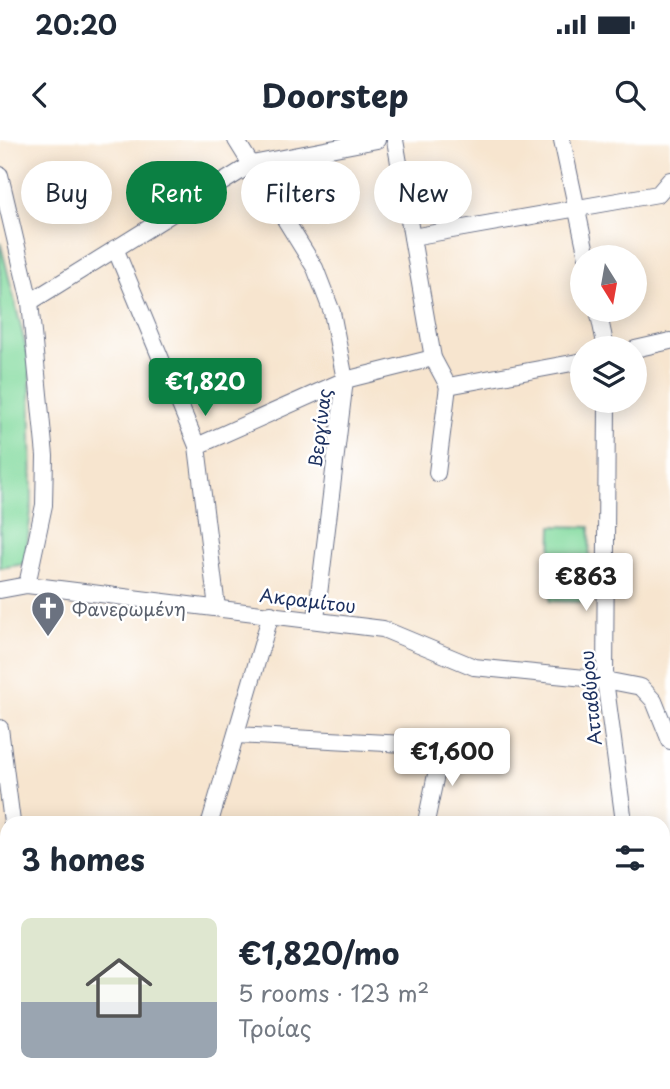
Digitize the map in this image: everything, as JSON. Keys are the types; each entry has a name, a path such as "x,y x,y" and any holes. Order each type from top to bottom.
{"street":[{"name":"Βεργίνας","path":"236,140 250,161"},
{"path":"268,161 377,140"},
{"path":"395,140 433,358 448,386 437,472"},
{"path":"562,140 584,245"},
{"path":"30,302 241,171"},
{"path":"0,174 30,302 45,456 44,506 27,585"},
{"path":"412,237 658,194 670,180"},
{"name":"Βεργίνας","path":"288,224 315,268 332,312 345,380 316,619"},
{"path":"115,248 197,446 217,608"},
{"path":"647,346 670,341"},
{"path":"197,446 345,380 433,358"},
{"path":"448,386 570,363"},
{"name":"Ατταβύρου","path":"607,413 605,680 623,816"},
{"name":"Ακραμίτου","path":"0,590 27,585 383,629 474,667 605,680 641,687 653,701 670,741"},
{"path":"212,816 271,614"},
{"path":"0,728 11,816"},
{"path":"236,735 442,746 427,816"}],"green space":[{"path":"0,241 30,364 32,502 25,564 0,568"},
{"path":"552,526 590,527 588,602 550,601"}],"place":[{"name":"Φανερωμένη","path":"48,638"}]}
